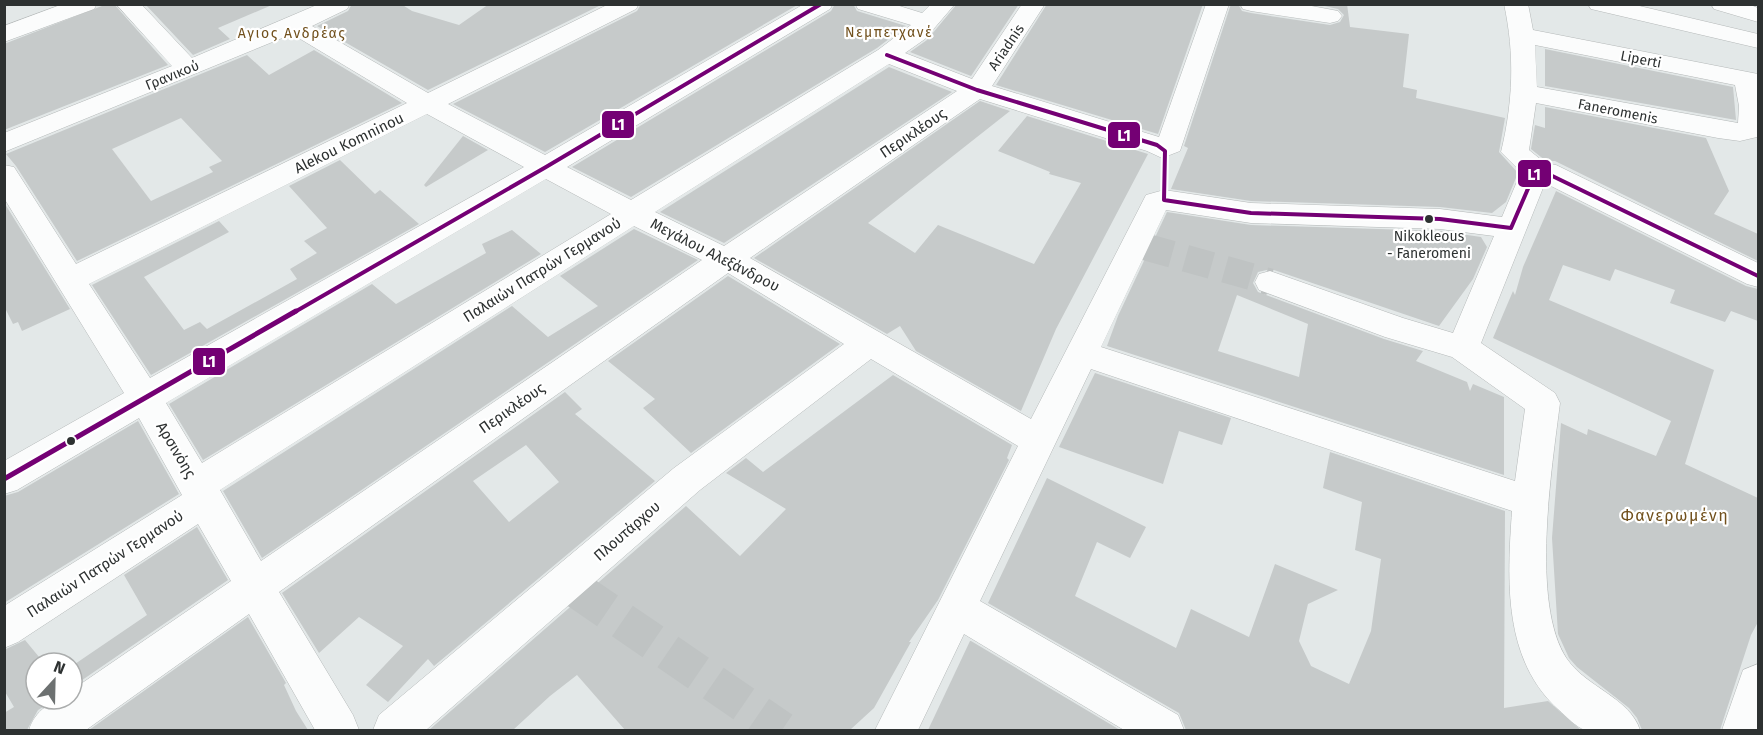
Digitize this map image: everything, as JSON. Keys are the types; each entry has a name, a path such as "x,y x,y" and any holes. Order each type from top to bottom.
{"street":[{"path":"4,35 86,4"},
{"path":"127,4 188,68"},
{"name":"Γρανικού","path":"4,143 294,25 339,4"},
{"name":"Alekou Komninou","path":"70,280 628,4"},
{"path":"4,479 546,167 822,4"},
{"path":"866,4 927,22"},
{"name":"Παλαιών Πατρών Γερμανού","path":"4,629 201,492 617,225 632,213 887,55 916,34 944,4"},
{"name":"Ariadnis","path":"977,90 1034,4"},
{"path":"887,55 977,90 1162,148 1170,145 1218,4"},
{"path":"1251,4 1330,16"},
{"path":"1516,4 1524,36 1525,93 1515,152 1536,170 1546,172 1758,276"},
{"path":"1599,4 1758,41"},
{"path":"1722,4 1758,15"},
{"name":"Μεγάλου Αλεξάνδρου","path":"294,25 428,104 632,213 750,271 869,343 1038,440"},
{"name":"Liperti","path":"1524,36 1753,81"},
{"name":"Faneromenis","path":"1525,93 1718,130 1740,132 1748,131 1752,126 1753,81"},
{"name":"Περικλέους","path":"50,730 726,260 977,90"},
{"path":"1162,148 1165,151 1164,200"},
{"path":"1464,348 1536,170"},
{"name":"Αρσινόης","path":"4,174 145,398 201,492 250,591 338,730"},
{"path":"896,730 1081,353 1140,245 1156,202 1164,200 1251,213 1440,219 1511,228"},
{"path":"1270,282 1396,328 1464,348 1543,403 1532,502 1527,594 1539,646 1551,672 1571,692 1619,730"},
{"name":"Πλουτάρχου","path":"394,730 572,586 687,479 869,343"},
{"path":"1081,353 1532,502"},
{"path":"956,608 1163,730"},
{"path":"1743,730 1758,684"}],"building":[{"path":"107,4 114,4 168,65 4,130 4,44"},
{"path":"145,4 272,5 218,28 230,39 193,55"},
{"path":"352,4 401,4 412,11 459,25 489,4 603,4 428,90 317,26 348,11"},
{"path":"641,4 799,4 545,152 453,104 637,11"},
{"path":"835,4 853,4 857,11 906,26 877,48 631,197 572,167 831,11"},
{"path":"957,4 1019,4 971,76 910,52 927,40"},
{"path":"1047,4 1203,4 1158,134 996,85"},
{"path":"1231,4 1238,4 1242,11 1251,13 1330,25 1340,22 1344,15 1338,9 1316,4 1347,4 1350,27 1409,34 1403,87 1417,90 1416,98 1505,118 1499,152 1518,173 1506,202 1492,213 1440,207 1251,201 1171,189 1188,148 1184,146"},
{"path":"1545,49 1733,87 1736,120 1545,86"},
{"path":"314,50 402,103 77,261 6,154 247,55 269,75","holes":["181,118 222,161 209,167 213,172 151,201 112,149"]},
{"path":"889,67 952,92 724,243 660,212"},
{"path":"980,101 1010,111 868,223 915,253 938,225 1034,264 1081,183 1049,174 1050,172 998,151 1027,116 1148,154 1056,329 1021,411 916,351 900,326 887,334 754,258"},
{"path":"1545,107 1706,138 1729,191 1714,214 1758,234 1758,261 1555,161 1546,161 1531,149 1535,125 1545,128"},
{"path":"463,136 488,150 426,187 424,185"},
{"path":"340,160 375,194 380,190 419,224 151,375 92,285 219,221 229,232 144,277 184,330 200,322 207,329 297,279 290,269 317,253 304,241 327,228 289,186"},
{"path":"1556,191 1746,286 1758,289 1758,321 1731,311 1725,322 1670,303 1675,290 1615,269 1610,281 1563,265 1549,300 1714,370 1685,464 1758,498 1758,622 1751,635 1720,730 1642,730 1637,718 1629,708 1569,658 1558,634 1552,538 1561,423 1587,435 1588,429 1656,456 1671,421 1493,338 1513,291 1515,295 1523,267"},
{"path":"5,204 70,309 22,331 18,322 13,324 4,306"},
{"path":"1167,212 1251,225 1440,231 1481,237 1487,247 1473,279 1439,326 1271,269 1258,272 1253,283 1258,292 1384,339 1423,351 1416,361 1467,382 1470,391 1473,384 1504,397 1504,475 1107,346 1118,316","holes":["1237,295 1308,324 1299,377 1218,351"]},
{"path":"634,229 698,260 262,558 223,491 512,306 548,337 598,306 560,276"},
{"path":"512,230 541,254 203,460 169,404 372,284 396,304 486,253 482,244"},
{"path":"728,276 840,344 691,453 643,408 655,399 608,361"},
{"path":"1095,373 1231,418 1222,445 1179,431 1163,484 1059,447"},
{"path":"893,375 1012,445 1007,458 1009,460 938,600 909,642 911,642 874,708 850,730 625,730 577,675 513,730 429,730 686,506 740,556 786,509 726,473 746,458 763,472"},
{"path":"565,392 582,409 575,414 655,481 434,666 428,659 388,702 366,685 403,646 359,617 319,653 282,593","holes":["526,445 559,482 509,522 473,481"]},
{"path":"138,421 179,494 4,603 4,496 18,492"},
{"path":"1330,452 1505,511 1504,708 1548,701 1581,730 1186,730 1179,713 988,603 1047,478 1146,527 1130,558 1097,542 1075,596 1176,648 1191,609 1249,637 1275,564 1338,590 1308,604 1299,641 1311,666 1349,684 1371,631 1381,559 1355,550 1362,502 1323,488"},
{"path":"197,527 228,580 84,679 84,658 147,615 124,575"},
{"path":"248,617 286,683 284,685 296,711 308,730 89,730"},
{"path":"25,640 34,651 24,651 24,711 37,711 27,730 4,730 4,713 14,707 4,690 4,650"},
{"path":"971,641 1120,730 928,730"}],"tunnel":[{"path":"1146,247 1270,282"},
{"path":"577,590 782,730"}],"transit line":[{"name":"L1","path":"4,479 546,167 821,4"},
{"name":"L1","path":"887,55 977,90 1157,145 1165,151 1164,200 1251,213 1440,219 1511,228 1536,170 1540,170 1758,276"}],"place":[{"name":"Nikokleous - Faneromeni","path":"1429,219"}],"district":[{"name":"Νεμπετχανέ","path":"889,32"},
{"name":"Αγιος Ανδρέας","path":"292,33"},
{"name":"Φανερωμένη","path":"1675,515"}]}
